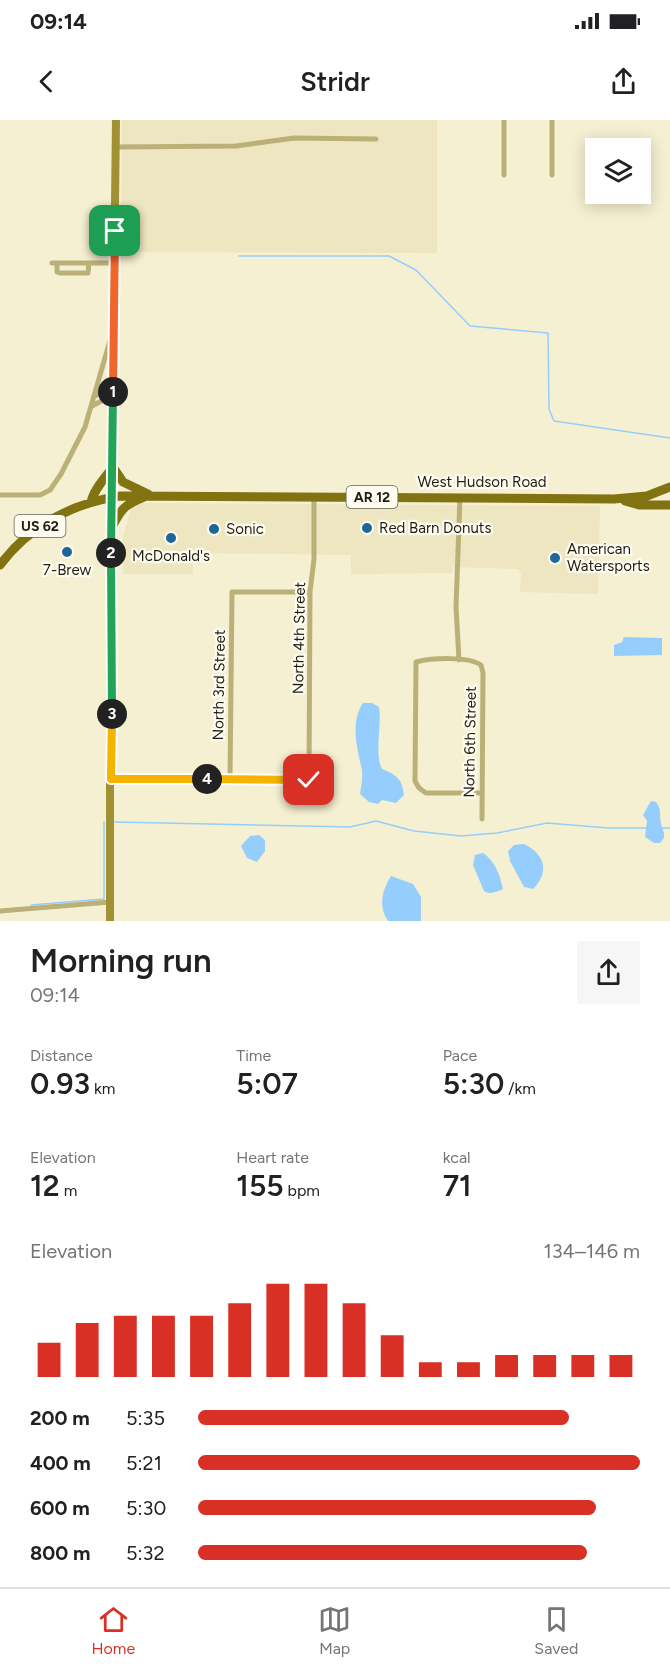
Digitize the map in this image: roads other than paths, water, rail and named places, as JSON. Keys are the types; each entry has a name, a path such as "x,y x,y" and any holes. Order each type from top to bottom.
{"highway":[{"name":"AR 12","path":"113,467 123,482 150,495"},
{"path":"91,502 93,492 113,467"},
{"name":"West Hudson Road","path":"112,497 150,495 614,499 647,496 670,488"},
{"path":"111,529 127,504 150,495"},
{"name":"US 62","path":"0,565 22,540 44,524 91,502 112,497"},
{"name":"AR 12","path":"614,499 639,504 670,505"}],"main road":[{"path":"110,921 111,529 116,120"}],"street":[{"path":"504,120 504,175"},
{"path":"552,120 552,175"},
{"path":"116,147 236,146 294,138 376,139"},
{"path":"89,263 88,273 60,273 57,272 55,263 89,263 114,263"},
{"path":"0,495 40,495 50,490 78,443 92,406 113,331"},
{"path":"94,396 100,393 113,395"},
{"path":"92,406 113,395"},
{"name":"North 4th Street","path":"230,779 309,780 310,592 315,559 314,496"},
{"path":"460,497 456,607 459,660 427,659 416,662 415,781 426,793 481,793"},
{"name":"North 3rd Street","path":"230,779 232,592 310,592"},
{"name":"North 6th Street","path":"459,660 475,661 481,665 483,673 482,819"},
{"path":"111,779 230,779"},
{"path":"0,911 110,902"}],"water":[{"path":"624,637 662,638 662,655 614,656 614,645 622,642"},
{"path":"363,703 372,703 379,707 380,763 382,769 398,778 404,795 396,803 382,800 378,804 369,802 360,794 362,773 356,727 359,710"},
{"path":"651,801 656,802 660,810 664,838 660,843 654,843 645,837 647,821 643,815"},
{"path":"259,835 265,840 265,851 257,862 247,858 241,846 250,836"},
{"path":"524,844 537,853 543,864 542,876 533,889 524,887 510,861 508,851 514,845"},
{"path":"483,853 496,869 503,889 491,893 484,891 473,865 475,855"},
{"path":"391,876 413,884 421,897 421,921 388,921 383,910 382,898"}],"waterway":[{"path":"239,256 389,256 416,270 470,326 548,333 549,409 554,421 670,438"},
{"path":"115,822 350,827 376,821 414,831 461,836 497,833 547,823 608,828 647,828"},
{"path":"31,905 104,899 104,822"},
{"path":"661,828 670,828"}],"place":[{"name":"Red Barn Donuts","path":"367,528"},
{"name":"Sonic","path":"214,529"},
{"name":"McDonald's","path":"171,538"},
{"name":"7-Brew","path":"67,552"},
{"name":"American Watersports","path":"555,558"}]}
